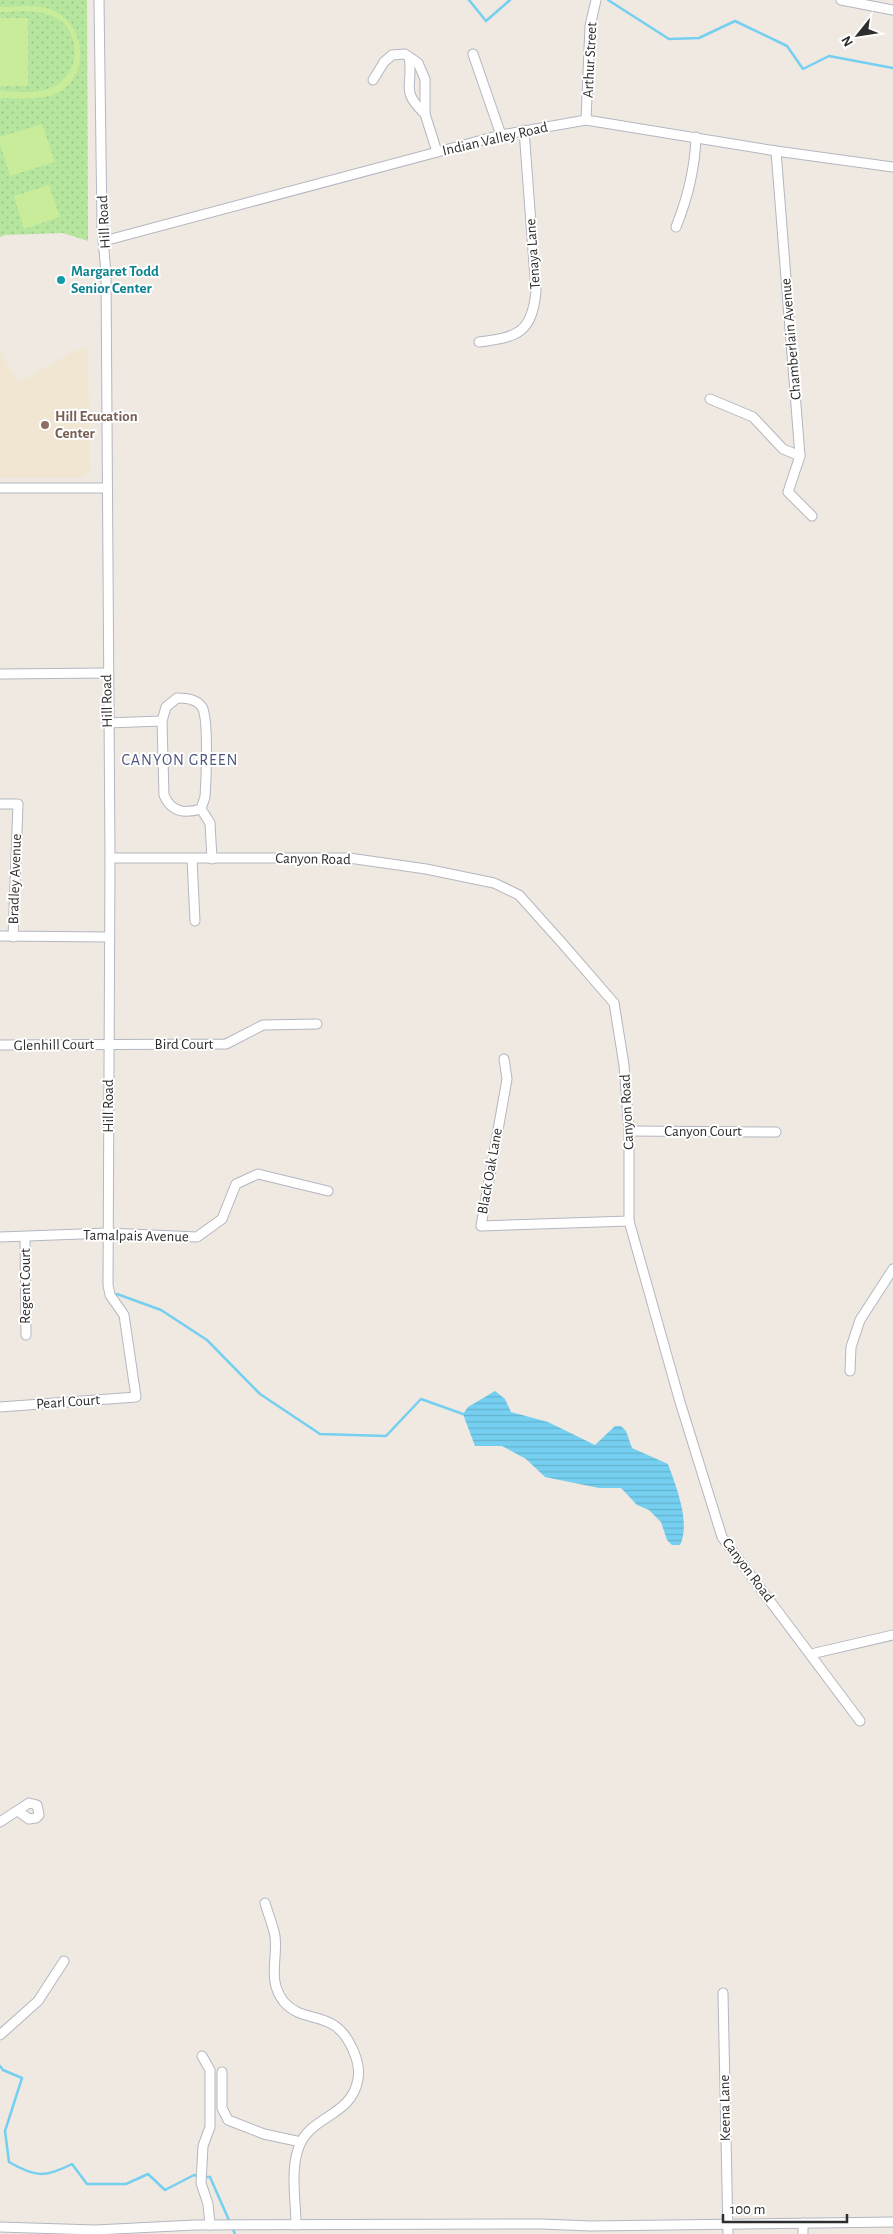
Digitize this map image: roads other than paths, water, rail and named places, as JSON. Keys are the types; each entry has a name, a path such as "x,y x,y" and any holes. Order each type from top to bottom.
{"street":[{"name":"Hill Road","path":"99,0 106,274 107,723 110,858 108,937 108,1285 110,1296 124,1315 136,1398"},
{"name":"Arthur Street","path":"586,120 590,26 596,0"},
{"path":"842,0 893,10"},
{"path":"373,80 384,62 392,55 400,53 418,63 424,76 427,91 425,114 437,152"},
{"path":"473,54 501,135"},
{"path":"409,57 411,70 409,94 413,102 425,114"},
{"name":"Indian Valley Road","path":"104,241 501,135 586,120 776,151 893,167"},
{"name":"Tenaya Lane","path":"479,342 507,339 524,328 534,312 536,291 524,130"},
{"path":"676,227 688,196 695,164 696,137"},
{"name":"Chamberlain Avenue","path":"776,151 800,456 788,492 812,516"},
{"path":"710,399 753,417 783,449 800,456"},
{"path":"0,488 106,488"},
{"path":"0,674 107,673"},
{"path":"201,809 176,811 168,804 164,795 162,721 166,707 177,698 196,702 203,710 206,725 206,789 201,809 210,822 212,859"},
{"path":"107,723 162,721"},
{"name":"Bradley Avenue","path":"0,804 18,804 13,937 108,937"},
{"name":"Canyon Road","path":"110,858 349,858 426,869 494,883 519,894 614,1003 624,1065 629,1131 629,1221 680,1402 722,1537 860,1721"},
{"path":"192,859 195,921"},
{"path":"0,936 13,937"},
{"name":"Bird Court","path":"108,1044 226,1044 263,1025 317,1024"},
{"name":"Glenhill Court","path":"0,1045 108,1044"},
{"name":"Black Oak Lane","path":"504,1059 507,1079 481,1226 629,1221"},
{"name":"Canyon Court","path":"629,1131 776,1132"},
{"name":"Tamalpais Avenue","path":"0,1237 108,1233 197,1237 222,1219 236,1184 258,1174 328,1191"},
{"name":"Regent Court","path":"25,1237 26,1335"},
{"path":"850,1371 850,1347 860,1320 893,1269"},
{"name":"Pearl Court","path":"0,1406 136,1398"},
{"path":"811,1654 893,1636"},
{"path":"0,1822 18,1811"},
{"path":"265,1903 274,1934 276,1952 273,1976 284,2002 295,2010 329,2021 341,2030 349,2040 358,2065 358,2079 354,2092 347,2104 310,2130 301,2142 295,2161 296,2225"},
{"path":"0,2035 38,2001 64,1961"},
{"name":"Keena Lane","path":"724,1993 728,2234"},
{"path":"202,2056 210,2070 210,2127 203,2146 202,2171 202,2183 208,2204 210,2225"},
{"path":"222,2072 222,2108 228,2120 264,2134 301,2142"},
{"path":"0,2227 95,2230 195,2230 210,2225 296,2225 327,2230 519,2229 652,2224 893,2222"},
{"path":"803,2223 803,2234"},
{"path":"652,2224 652,2234"}],"water":[{"path":"495,1391 505,1399 511,1412 548,1422 595,1445 615,1426 621,1426 626,1431 632,1448 668,1464 678,1493 683,1516 683,1536 680,1545 672,1545 667,1540 661,1522 649,1510 637,1505 621,1488 599,1488 545,1477 526,1459 502,1446 475,1446 463,1414 468,1407"}],"waterway":[{"path":"469,0 486,21 510,0"},
{"path":"608,0 669,39 699,38 735,21 787,46 803,69 829,56 893,68"},
{"path":"117,1294 161,1310 207,1340 260,1394 320,1434 386,1436 421,1399 463,1414"},
{"path":"0,2066 3,2070 22,2078 5,2131 9,2162 26,2171 40,2174 54,2172 72,2164 87,2184 126,2184 148,2174 165,2190 194,2175 198,2176"},
{"path":"204,2177 210,2177 235,2234"}],"place":[{"name":"Margaret Todd Senior Center","path":"61,280"},
{"name":"Hill Ecucation Center","path":"45,425"}],"district":[{"name":"CANYON GREEN","path":"180,760"}]}
